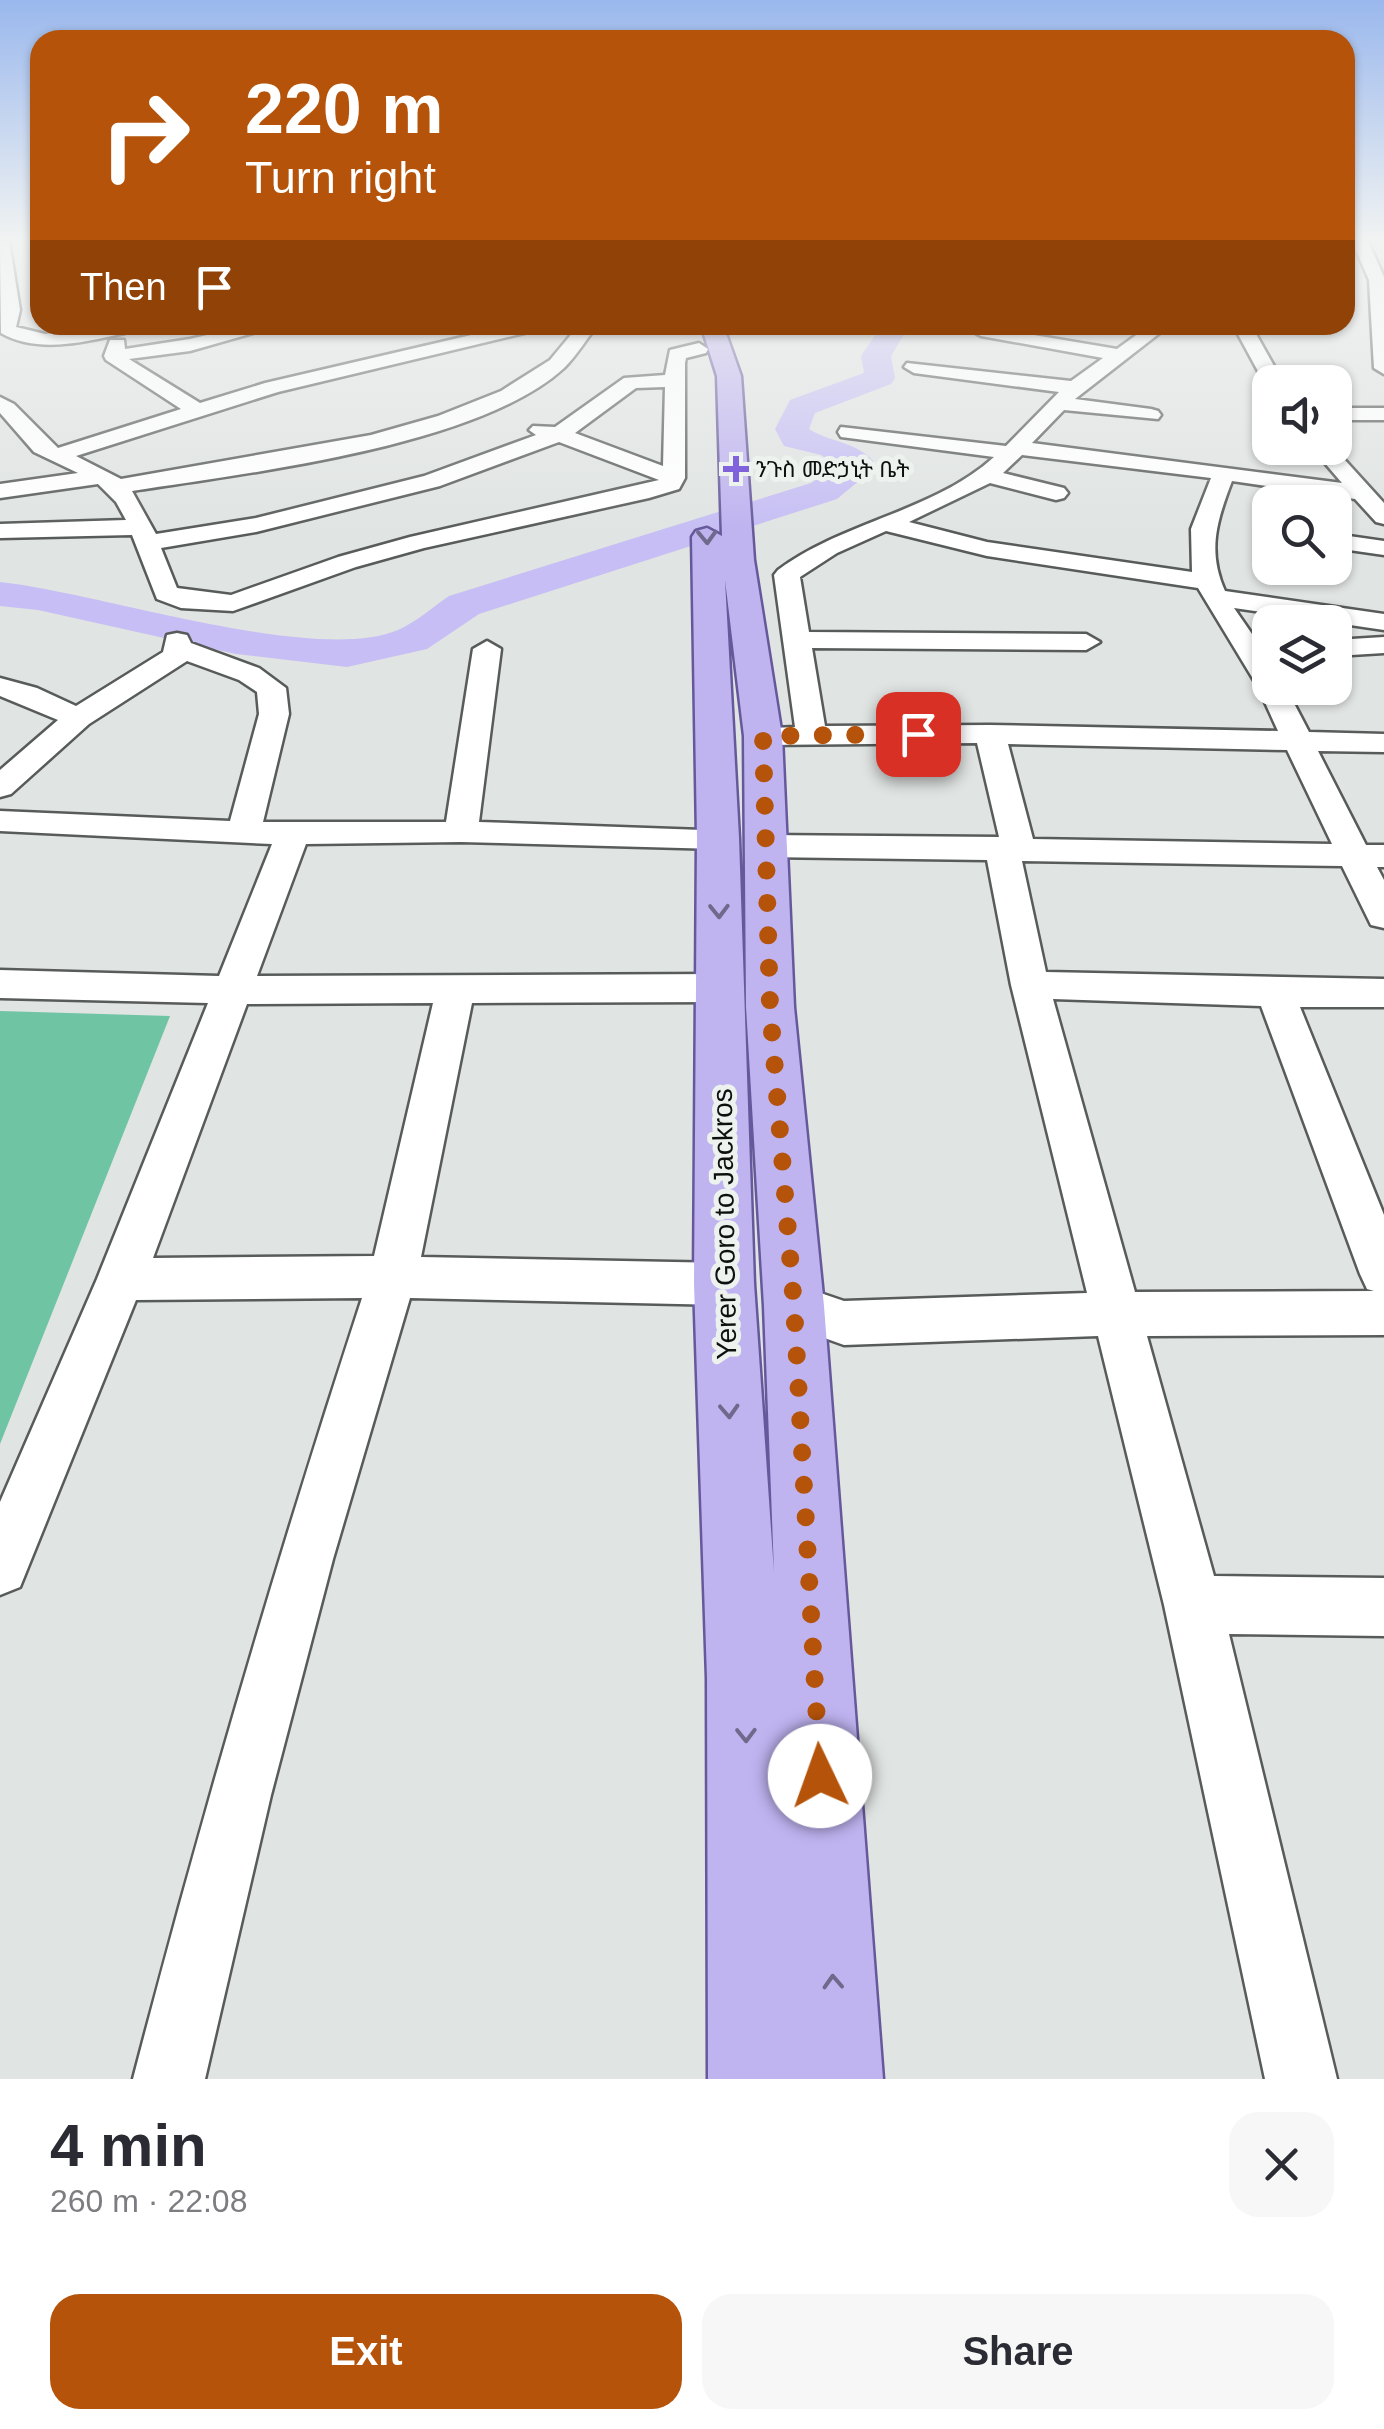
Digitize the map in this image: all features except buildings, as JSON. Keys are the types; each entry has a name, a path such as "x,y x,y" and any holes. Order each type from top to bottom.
{"main road":[{"path":"703,342 729,376 738,560 778,727 732,821 777,1128 794,1306 838,2079"},
{"name":"Yerer Goro to Jackros","path":"703,342 732,821 720,988 724,1284 744,1678 754,2079"}],"street":[{"path":"114,356 117,338"},
{"path":"114,356 190,345 203,338"},
{"path":"235,338 242,350"},
{"path":"443,338 454,344"},
{"path":"58,455 196,410 267,380 480,338"},
{"path":"4,497 358,443 474,412 550,371 579,338"},
{"path":"1021,338 1122,356"},
{"path":"1126,338 1142,341"},
{"path":"1145,338 1067,395 1015,451 985,475 930,506 884,523 801,563 786,576 794,640 778,727 1300,744 1384,743"},
{"path":"1249,338 1264,365"},
{"path":"1383,338 1384,368"},
{"path":"0,531 144,535 256,526 393,492 472,468 560,434 631,382 703,342"},
{"path":"0,403 23,421 32,438 108,482 144,535 166,593 181,600 232,603 346,562 670,484 703,342"},
{"path":"114,356 196,410"},
{"path":"914,367 1151,415"},
{"path":"474,412 560,434 674,478"},
{"path":"1352,414 1384,414"},
{"path":"849,432 1224,473 1363,494"},
{"path":"0,443 32,438"},
{"path":"1338,465 1384,516"},
{"path":"1224,473 1200,546 1211,589 1252,641"},
{"path":"985,475 1056,494"},
{"path":"884,523 988,549 1384,622"},
{"path":"1352,543 1384,548"},
{"path":"794,640 1086,642"},
{"path":"0,787 78,718 177,655 178,645 249,674 271,688 274,714 244,832"},
{"path":"1352,647 1384,646"},
{"path":"461,832 487,649"},
{"path":"0,688 42,700 78,718"},
{"path":"1280,705 1300,744 1370,855 1384,916"},
{"path":"990,734 1030,985 1193,1605 1302,2079"},
{"path":"0,821 293,834 732,821 1010,847 1370,855"},
{"path":"0,1567 122,1279 293,834"},
{"path":"0,984 234,990 456,986 720,988"},
{"path":"1030,985 1384,993"},
{"path":"169,2079 254,1741 305,1559 393,1277 456,986"},
{"path":"1275,993 1384,1274"},
{"path":"122,1279 393,1277 724,1284"},
{"path":"794,1306 844,1323 1116,1314 1384,1313"},
{"path":"1193,1605 1384,1607"}],"green space":[{"path":"0,1011 170,1016 0,1444"}],"waterway":[{"path":"0,594 38,598 236,641 347,654 412,640 464,605 824,491 860,466 833,448 796,439 792,429 801,407 880,378 876,356 888,338"}],"place":[{"name":"ንጉስ መድኃኒት ቤት","path":"736,469"}],"route":[{"path":"820,1776 794,1306 770,1007 763,736 918,734"}]}
